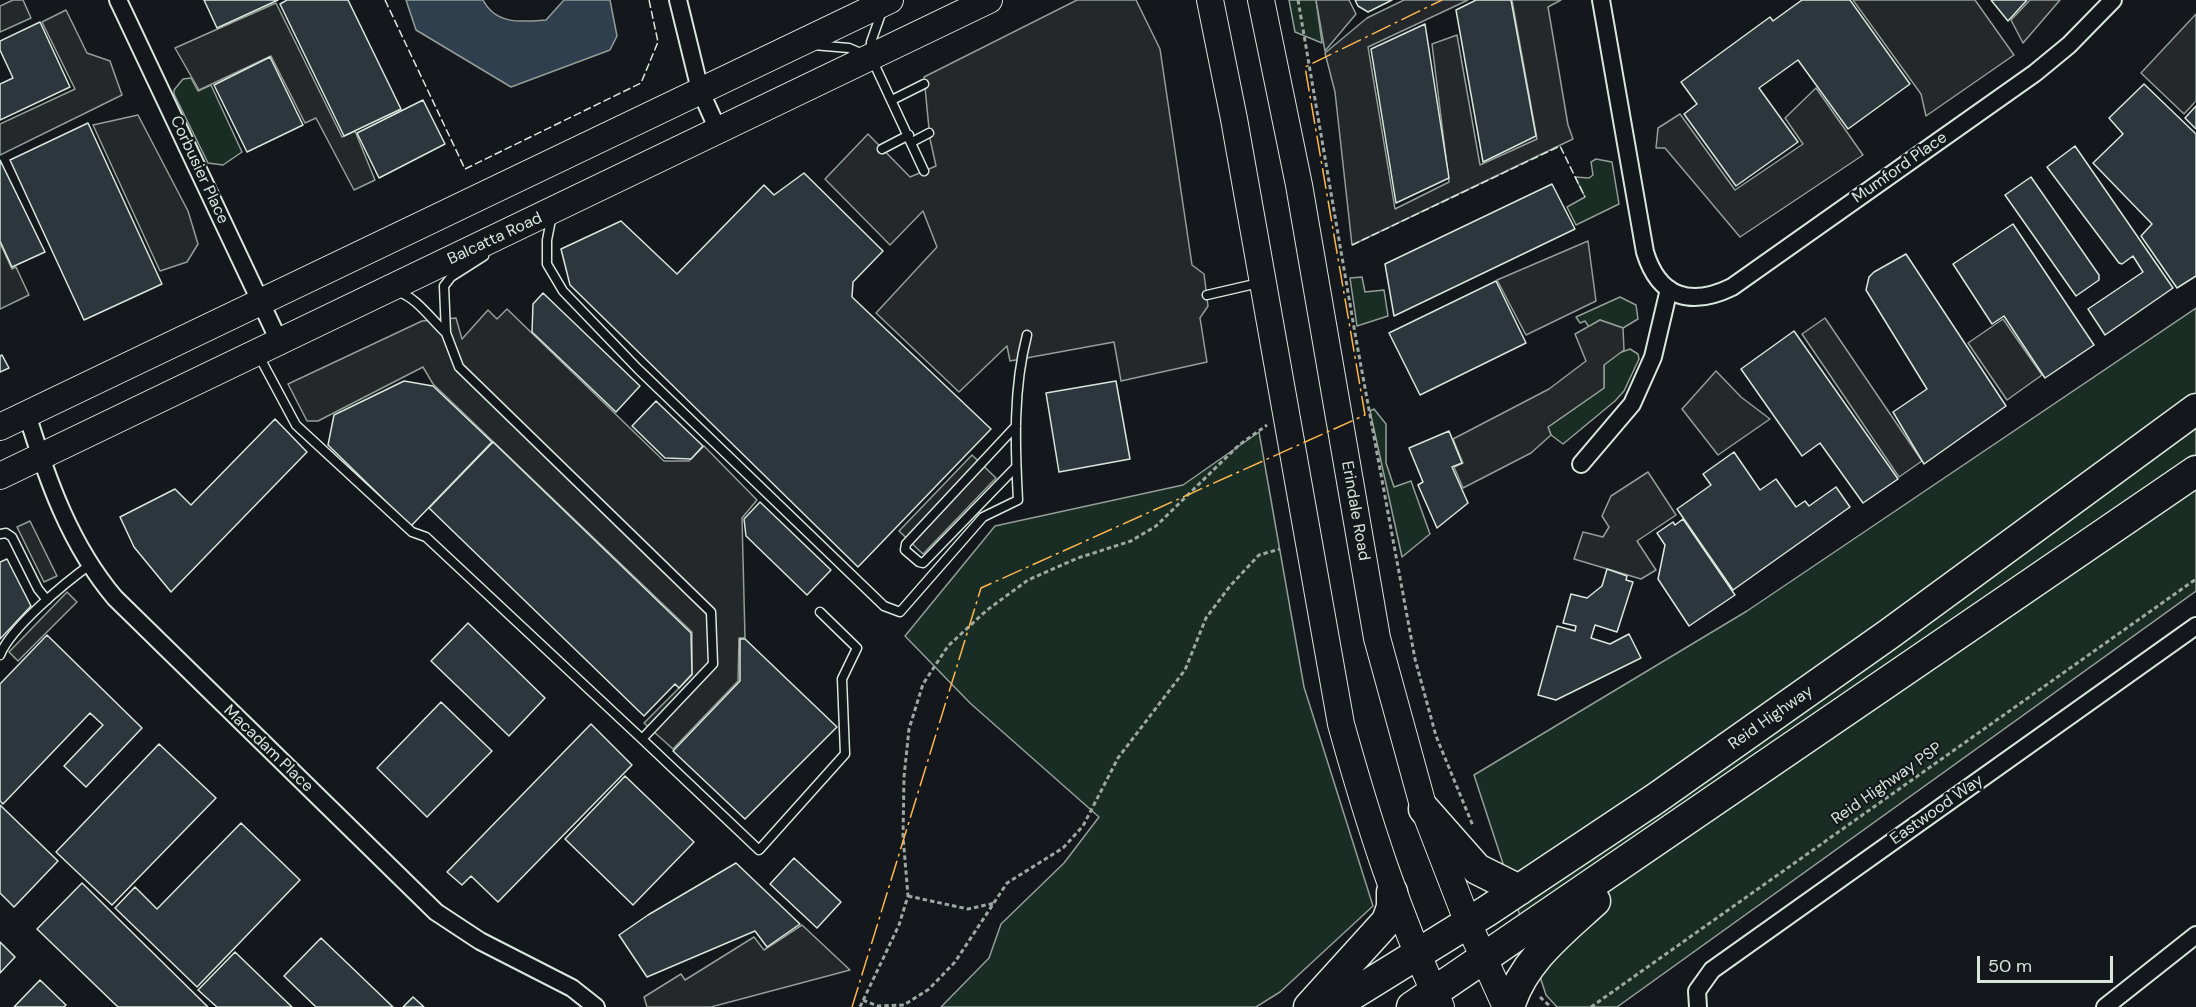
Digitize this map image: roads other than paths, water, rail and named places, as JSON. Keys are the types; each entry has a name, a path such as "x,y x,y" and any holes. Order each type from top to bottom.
{"highway":[{"name":"Reid Highway","path":"1332,1007 1418,956 1655,799 1889,634 2196,408"},
{"path":"1429,1002 1483,958 2196,471"},
{"path":"1424,809 1477,869 1519,890"},
{"path":"1508,1007 1521,979 1545,946 1675,829"},
{"path":"1309,1007 1386,921 1392,907 1392,892"}],"main road":[{"name":"Balcatta Road","path":"0,476 719,132 989,0"},
{"name":"Erindale Road","path":"1261,0 1299,185 1377,638 1424,809 1468,923 1508,1007"},
{"path":"0,427 887,1"},
{"path":"1210,1 1234,119 1341,723 1367,820 1392,892 1418,956 1429,1002"}],"street":[{"name":"Corbusier Place","path":"118,0 260,301 268,346"},
{"path":"678,0 700,90 719,132"},
{"path":"1581,464 1632,404 1653,357 1669,289 1655,275 1644,252 1601,0"},
{"name":"Mumford Place","path":"1669,289 1691,299 1711,297 1732,288 2035,73 2069,45 2113,0"},
{"name":"Macadam Place","path":"27,414 39,457 67,522 108,590 130,614 436,912 480,941 572,988 596,1007"},
{"name":"Eastwood Way","path":"1698,1007 1697,991 1712,970 2196,626"},
{"path":"2105,1007 2196,935"}],"lane":[{"path":"887,1 871,42 871,57 924,171"},
{"path":"796,44 849,48 871,57"},
{"path":"892,100 924,84"},
{"path":"882,149 929,133"},
{"path":"552,212 451,277 444,286 446,333 459,367 711,612 713,664 642,739"},
{"path":"552,212 547,240 547,264 563,291 638,369 884,606 900,612 982,517 1018,500 1016,467 1018,368 1027,335"},
{"path":"1207,295 1263,282"},
{"path":"388,289 404,293 414,300 425,315 446,333"},
{"path":"268,346 296,425 412,532 426,537 759,850 845,754 842,679 857,648 820,612"},
{"path":"1016,426 906,544 905,550 919,562 923,562 1016,467"},
{"path":"0,534 6,533 12,537 38,589 47,600"},
{"path":"0,655 9,640 47,600 91,564"}],"water":[{"path":"406,0 483,0 488,8 502,18 527,21 546,20 564,0 610,0 617,36 610,50 511,87 416,30"}]}
